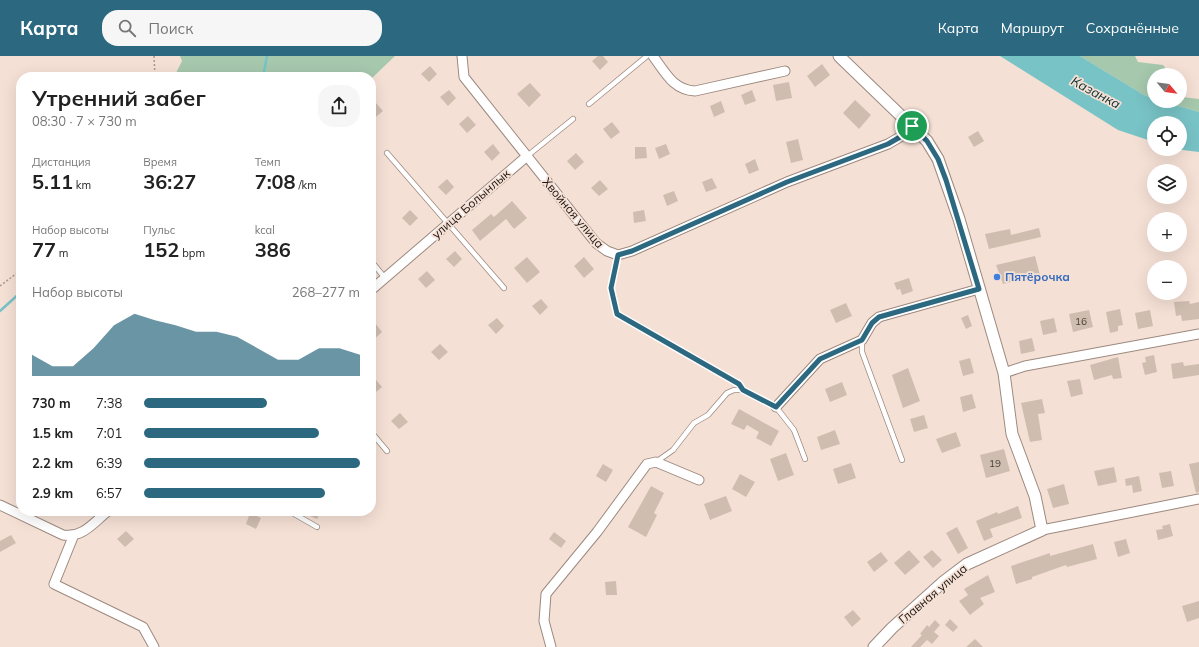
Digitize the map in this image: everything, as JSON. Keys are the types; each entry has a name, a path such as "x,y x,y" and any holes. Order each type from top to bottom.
{"street":[{"name":"Хвойная улица","path":"462,56 464,77 526,157 562,199 596,243 607,252 618,255 632,251 787,182 888,144 900,137 912,126"},
{"path":"653,56 672,82 685,91 695,91 785,70"},
{"path":"840,56 927,141 938,159 949,187 1004,373 1012,434 1035,496 1042,530 1199,499"},
{"name":"улица Болынлык","path":"376,286 526,157"},
{"path":"776,407 820,359 862,340 872,323 879,317 979,289"},
{"path":"1004,373 1025,366 1199,334"},
{"path":"551,647 544,621 546,594 597,532 647,464 656,462 699,480"},
{"path":"0,505 16,513"},
{"path":"23,516 63,535 73,536 82,533 102,516"},
{"name":"Главная улица","path":"874,647 892,628 942,583 966,564 1042,530"},
{"path":"73,536 54,584 143,627 154,647"}],"lane":[{"path":"589,104 647,56"},
{"name":"улица Болынлык","path":"526,157 573,119"},
{"path":"386,153 504,288"},
{"path":"618,255 611,288 617,314 739,384 743,390"},
{"path":"376,267 385,278"},
{"path":"862,340 862,352 902,460"},
{"path":"656,462 672,450 694,423 708,415 727,393 734,390 743,390 776,407 794,430 805,459"},
{"path":"376,438 386,451"},
{"path":"298,516 317,527"}],"path":[{"path":"154,56 155,72"},
{"path":"0,286 16,274"}],"green space":[{"path":"180,56 395,56 376,74 376,72 176,72 182,61"},
{"path":"1080,56 1135,56 1138,62 1163,65 1165,68 1147,68 1147,96"},
{"path":"1187,98 1199,99 1199,112 1185,108 1187,108"}],"water":[{"name":"Казанка","path":"1000,56 1080,56 1147,96 1147,108 1185,108 1199,112 1199,152 1187,150 1187,116 1147,116 1147,140 1118,130"}],"building":[{"path":"598,56 603,56 608,62 600,70 592,61"},
{"path":"822,64 830,75 815,87 807,76"},
{"path":"430,66 437,74 429,82 421,74"},
{"path":"789,82 792,98 776,101 773,85"},
{"path":"530,83 541,95 529,107 517,94"},
{"path":"449,90 456,98 448,106 440,97"},
{"path":"752,90 756,101 745,105 741,95"},
{"path":"855,100 871,115 859,129 843,113"},
{"path":"721,101 725,112 714,117 710,106"},
{"path":"376,103 383,111 376,117"},
{"path":"468,116 476,125 467,133 459,124"},
{"path":"612,122 620,132 611,139 603,129"},
{"path":"978,131 984,141 974,147 968,137"},
{"path":"798,139 803,160 791,163 786,142"},
{"path":"493,144 500,153 492,161 484,152"},
{"path":"666,144 670,154 659,159 655,148"},
{"path":"635,147 646,147 647,158 635,159"},
{"path":"576,153 584,162 575,170 567,161"},
{"path":"755,159 759,170 749,174 745,164"},
{"path":"712,178 717,188 706,192 702,182"},
{"path":"447,179 454,187 446,195 438,187"},
{"path":"600,180 608,189 599,196 591,188"},
{"path":"674,191 678,201 667,206 663,195"},
{"path":"512,201 527,218 514,229 506,219 480,241 472,230 491,214 494,217"},
{"path":"410,210 418,218 410,226 402,218"},
{"path":"644,210 646,221 634,223 633,212"},
{"path":"1039,228 1041,237 989,249 985,234 1010,229 1011,235"},
{"path":"455,251 462,259 454,267 446,259"},
{"path":"1035,256 1040,275 1003,284 996,265"},
{"path":"527,257 540,272 527,283 514,268"},
{"path":"584,257 594,269 584,278 574,266"},
{"path":"427,271 435,280 426,288 418,279"},
{"path":"909,278 913,291 902,295 900,289 897,290 894,283"},
{"path":"541,299 548,307 540,315 532,306"},
{"path":"1189,301 1190,304 1199,302 1199,319 1182,321 1181,315 1176,316 1174,302"},
{"path":"846,303 852,316 836,323 830,310"},
{"path":"1120,309 1123,325 1118,326 1118,331 1110,333 1106,312"},
{"path":"1089,310 1093,327 1073,332 1069,314"},
{"path":"1150,310 1153,326 1138,329 1135,313"},
{"path":"968,315 972,326 966,329 961,318"},
{"path":"497,318 504,326 496,334 488,325"},
{"path":"1054,318 1057,332 1043,335 1040,321"},
{"path":"376,324 382,332 376,337"},
{"path":"1032,338 1035,351 1021,354 1019,341"},
{"path":"440,344 448,352 439,360 431,352"},
{"path":"1154,355 1157,372 1145,375 1142,363 1146,362 1145,357"},
{"path":"1118,357 1122,378 1113,379 1112,375 1094,380 1090,365"},
{"path":"970,358 974,373 963,376 959,361"},
{"path":"1183,362 1184,366 1199,364 1199,375 1173,379 1171,364"},
{"path":"908,368 920,401 903,408 892,375"},
{"path":"1080,379 1083,394 1071,397 1067,381"},
{"path":"376,380 382,387 376,392"},
{"path":"842,382 847,395 830,402 825,389"},
{"path":"972,394 976,408 963,412 960,397"},
{"path":"1042,399 1045,413 1038,414 1042,440 1030,442 1021,403"},
{"path":"739,409 779,431 771,446 756,438 759,432 747,425 744,430 731,424"},
{"path":"400,413 408,422 399,429 391,421"},
{"path":"924,415 928,428 914,432 910,419"},
{"path":"835,430 840,444 821,450 817,437"},
{"path":"956,432 961,446 942,453 936,439"},
{"path":"1004,449 1010,471 986,478 980,455"},
{"path":"786,453 794,475 778,481 770,459"},
{"path":"1199,462 1199,492 1196,493 1189,464"},
{"path":"851,463 856,478 838,484 833,469"},
{"path":"603,464 613,470 606,482 596,476"},
{"path":"1114,467 1117,482 1098,486 1094,471"},
{"path":"1171,471 1174,486 1162,488 1159,473"},
{"path":"740,474 755,482 746,497 732,489"},
{"path":"1139,476 1142,491 1133,493 1132,485 1126,486 1125,479"},
{"path":"1064,484 1069,504 1053,508 1047,489"},
{"path":"651,486 664,493 654,513 657,515 646,537 628,527"},
{"path":"726,496 732,511 710,520 704,504"},
{"path":"1018,506 1022,518 990,529 993,537 984,541 976,521 997,512 998,514"},
{"path":"249,516 257,516 261,518 256,529 246,524"},
{"path":"310,516 318,516 317,519"},
{"path":"1170,524 1173,536 1158,540 1156,530 1163,529 1162,526"},
{"path":"957,527 968,548 958,554 946,533"},
{"path":"126,531 134,539 125,547 117,539"},
{"path":"554,532 566,541 561,548 549,539"},
{"path":"11,535 16,543 0,552 0,541"},
{"path":"1126,539 1130,553 1118,557 1114,542"},
{"path":"1093,544 1097,559 1067,567 1066,565 1016,584 1011,566 1050,553 1050,556"},
{"path":"909,550 920,562 905,575 894,563"},
{"path":"932,550 942,560 933,568 923,557"},
{"path":"881,552 888,561 874,572 867,562"},
{"path":"988,575 995,592 980,598 984,604 970,615 959,601 968,595 964,589"},
{"path":"616,581 617,595 606,595 605,582"},
{"path":"1199,601 1199,618 1187,622 1182,606"},
{"path":"853,610 861,619 852,627 844,617"},
{"path":"950,619 958,627 953,632 945,625"},
{"path":"935,620 940,625 934,632 939,636 932,644 927,640 920,647 911,647 922,635 920,634 927,625 929,627"},
{"path":"975,639 983,647 966,647"}],"waterway":[{"path":"264,72 267,56"},
{"path":"0,311 16,297"}],"place":[{"name":"Пятёрочка","path":"997,277"}],"route":[{"path":"912,126 927,141 938,159 959,219 979,289 879,317 872,323 862,340 820,359 776,407 743,390 739,384 617,314 611,288 618,255 632,251 787,182 888,144 900,137 912,126"}]}
